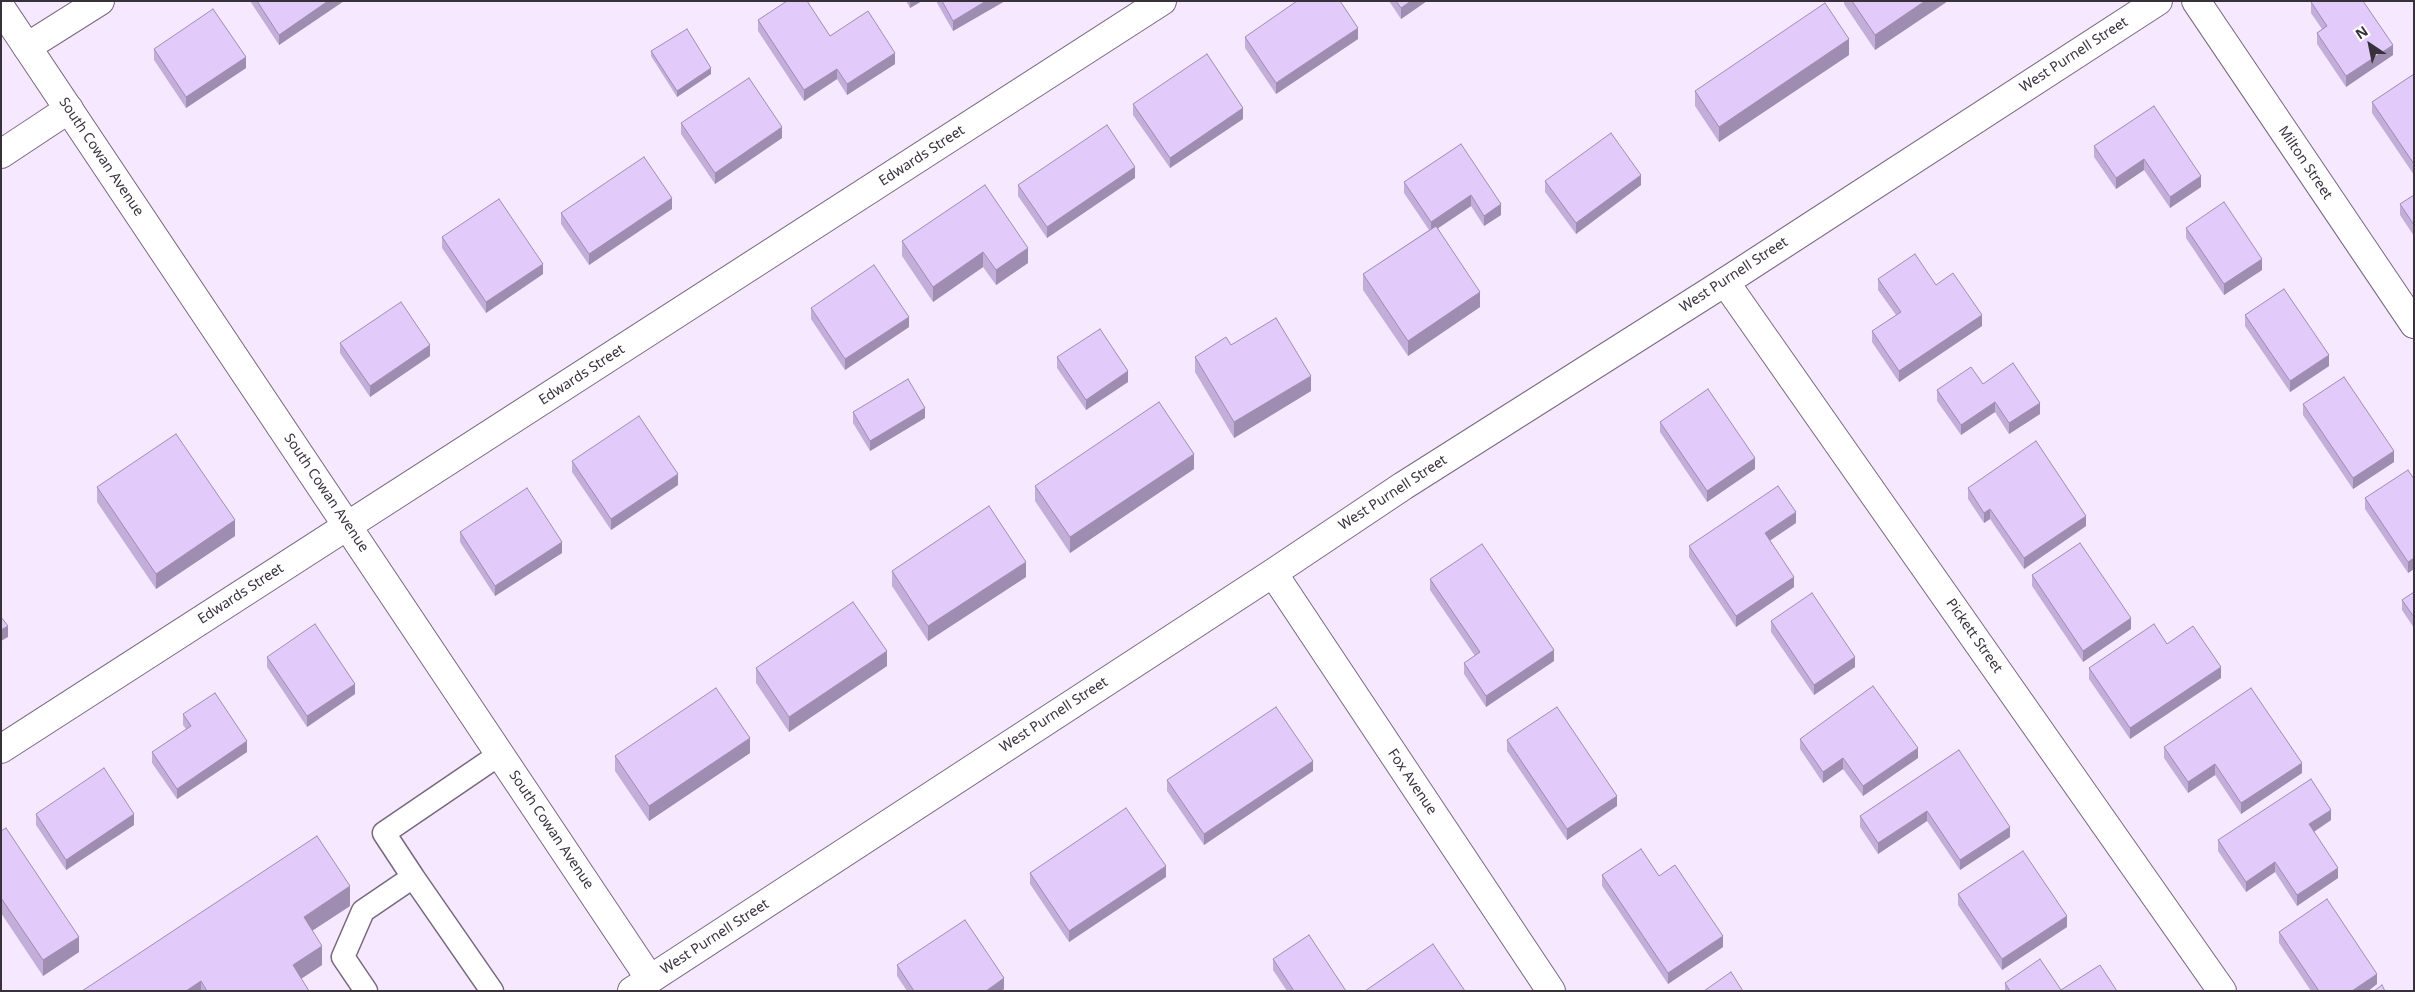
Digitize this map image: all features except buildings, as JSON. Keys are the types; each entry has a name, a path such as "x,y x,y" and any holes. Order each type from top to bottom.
{"street":[{"path":"28,47 100,1"},
{"name":"Edwards Street","path":"1,749 1162,1"},
{"name":"West Purnell Street","path":"641,985 1273,574 1403,486 1725,282 2158,1"},
{"name":"Milton Street","path":"2196,1 2414,324"},
{"name":"South Cowan Avenue","path":"1,8 500,754 641,985"},
{"path":"1,154 69,109"},
{"name":"Pickett Street","path":"1725,282 2222,991"},
{"name":"Fox Avenue","path":"1273,574 1551,991"}],"lane":[{"path":"492,991 384,833 500,754"},
{"path":"366,991 343,956 363,910 413,877"}]}
